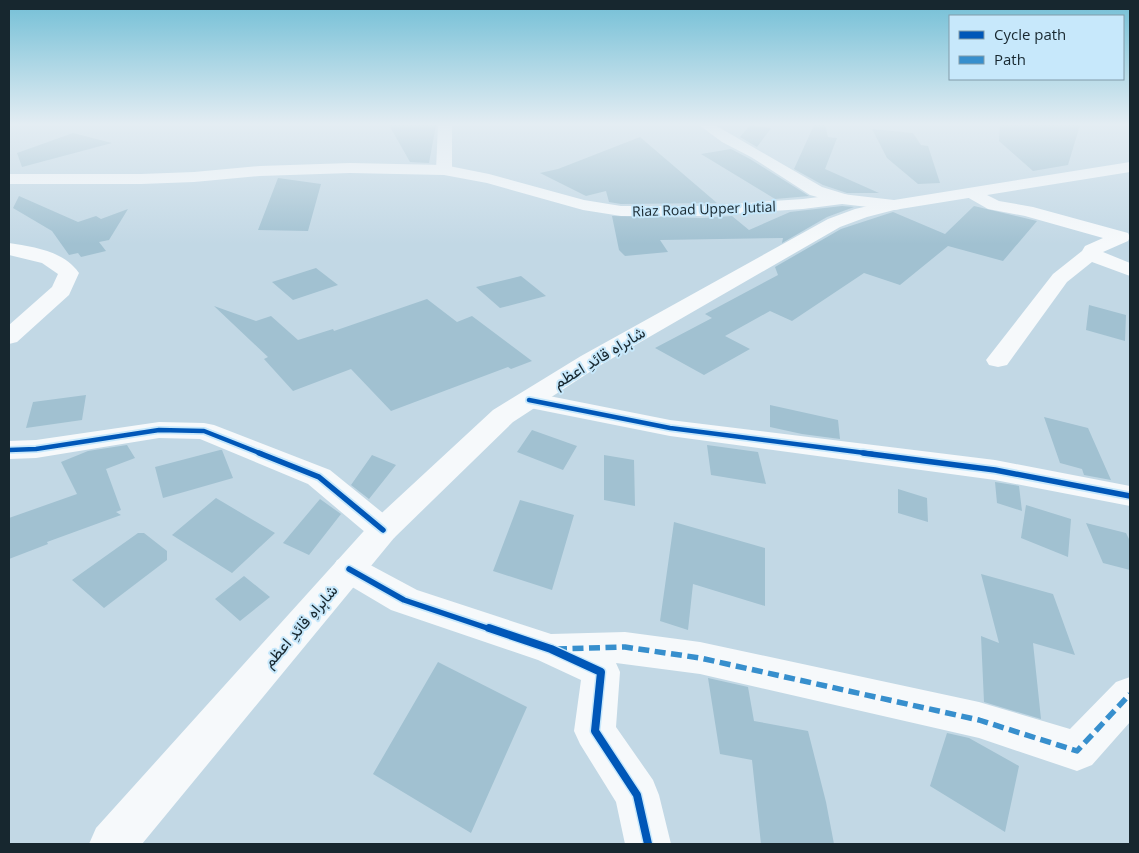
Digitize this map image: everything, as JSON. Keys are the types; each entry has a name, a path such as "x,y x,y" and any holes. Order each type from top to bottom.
{"main road":[{"path":"444,165 444,170"},
{"path":"774,165 816,191 847,207"},
{"name":"Riaz Road Upper Jutial","path":"9,179 141,179 194,177 260,170 350,168 444,170 489,179 583,206 621,211 702,211 804,204 847,207"},
{"name":"شاہراہِ قائدِ اعظم","path":"112,844 383,530 503,416 598,356 834,223 847,207 894,205 1126,169"},
{"path":"973,192 994,205 1027,211 1121,237 1092,250 1090,254 1060,278 998,360"},
{"path":"9,249 43,255 60,263 69,273 61,290 9,337"},
{"path":"1090,254 1130,270"},
{"path":"529,400 670,428 995,470 1130,496"},
{"path":"9,450 36,449 159,430 204,431 319,477 383,530"},
{"path":"348,569 404,600 551,649 600,672 595,731 637,795 648,844"},
{"path":"551,649 625,647 700,658 979,720 1076,751 1130,694"}],"building":[{"path":"569,165 672,165 717,203 621,204 609,202 606,191 586,196 540,173"},
{"path":"719,165 759,165 809,196 775,199"},
{"path":"796,165 827,165 825,169 879,193 847,193 823,185 794,169"},
{"path":"895,165 934,165 940,183 918,184"},
{"path":"1026,165 1068,165 1068,165 1033,171"},
{"path":"278,178 321,184 308,231 258,230"},
{"path":"19,196 78,222 96,216 101,219 128,209 109,240 99,242 106,251 81,257 78,253 69,255 52,231 13,208"},
{"path":"842,206 854,207 827,217 782,243 783,238 660,240 668,252 625,256 619,250 612,216 702,218 732,216 749,230 790,212"},
{"path":"974,206 1037,221 1003,261 948,246 900,285 864,273 792,321 770,311 725,336 750,349 704,375 655,348 712,318 705,314 778,275 775,267 841,229 893,212 945,234"},
{"path":"316,268 338,285 293,300 272,282"},
{"path":"521,276 546,296 500,308 476,287"},
{"path":"427,299 457,322 472,316 532,361 511,369 508,367 391,411 351,369 293,391 264,359 268,357 214,306 256,321 271,316 298,340 333,329 334,331"},
{"path":"1089,305 1126,315 1125,341 1086,330"},
{"path":"86,395 82,420 26,428 33,402"},
{"path":"770,405 838,420 840,439 770,427"},
{"path":"1044,417 1088,428 1111,480 1084,475 1082,469 1060,463"},
{"path":"532,430 577,446 563,470 517,452"},
{"path":"127,445 135,458 106,469 121,510 116,512 121,515 47,542 48,544 9,559 9,518 77,494 61,462 88,451"},
{"path":"707,445 758,452 766,484 711,475"},
{"path":"222,450 233,478 163,498 155,467"},
{"path":"372,455 396,465 369,499 351,485"},
{"path":"604,455 634,460 635,506 604,500"},
{"path":"995,482 1019,486 1022,511 997,503"},
{"path":"898,489 927,498 928,522 898,513"},
{"path":"216,498 275,533 232,573 172,535"},
{"path":"320,499 341,514 309,555 283,543"},
{"path":"520,500 574,515 552,590 493,571"},
{"path":"1026,505 1071,519 1068,557 1021,538"},
{"path":"674,522 765,548 765,606 693,584 688,630 660,621"},
{"path":"1086,523 1126,533 1130,541 1130,570 1103,563"},
{"path":"138,533 144,533 167,551 167,560 104,608 72,580"},
{"path":"981,574 1053,594 1075,655 1033,643 1041,719 984,702 981,636 999,643"},
{"path":"244,576 270,597 240,621 215,599"},
{"path":"438,662 527,707 471,833 373,774"},
{"path":"708,678 748,687 754,721 808,731 826,802 834,844 761,844 752,760 720,754"},
{"path":"947,733 969,738 1019,766 1005,832 930,786"}],"marked path":[{"path":"556,649 625,647 700,658 979,720 1077,751 1130,694"}],"cycle path":[{"path":"529,400 670,428 995,470 1130,496"},
{"path":"9,450 36,449 159,430 204,431 319,477 383,530"},
{"path":"349,569 404,600 551,649 601,672 595,731 637,795 648,844"}]}
